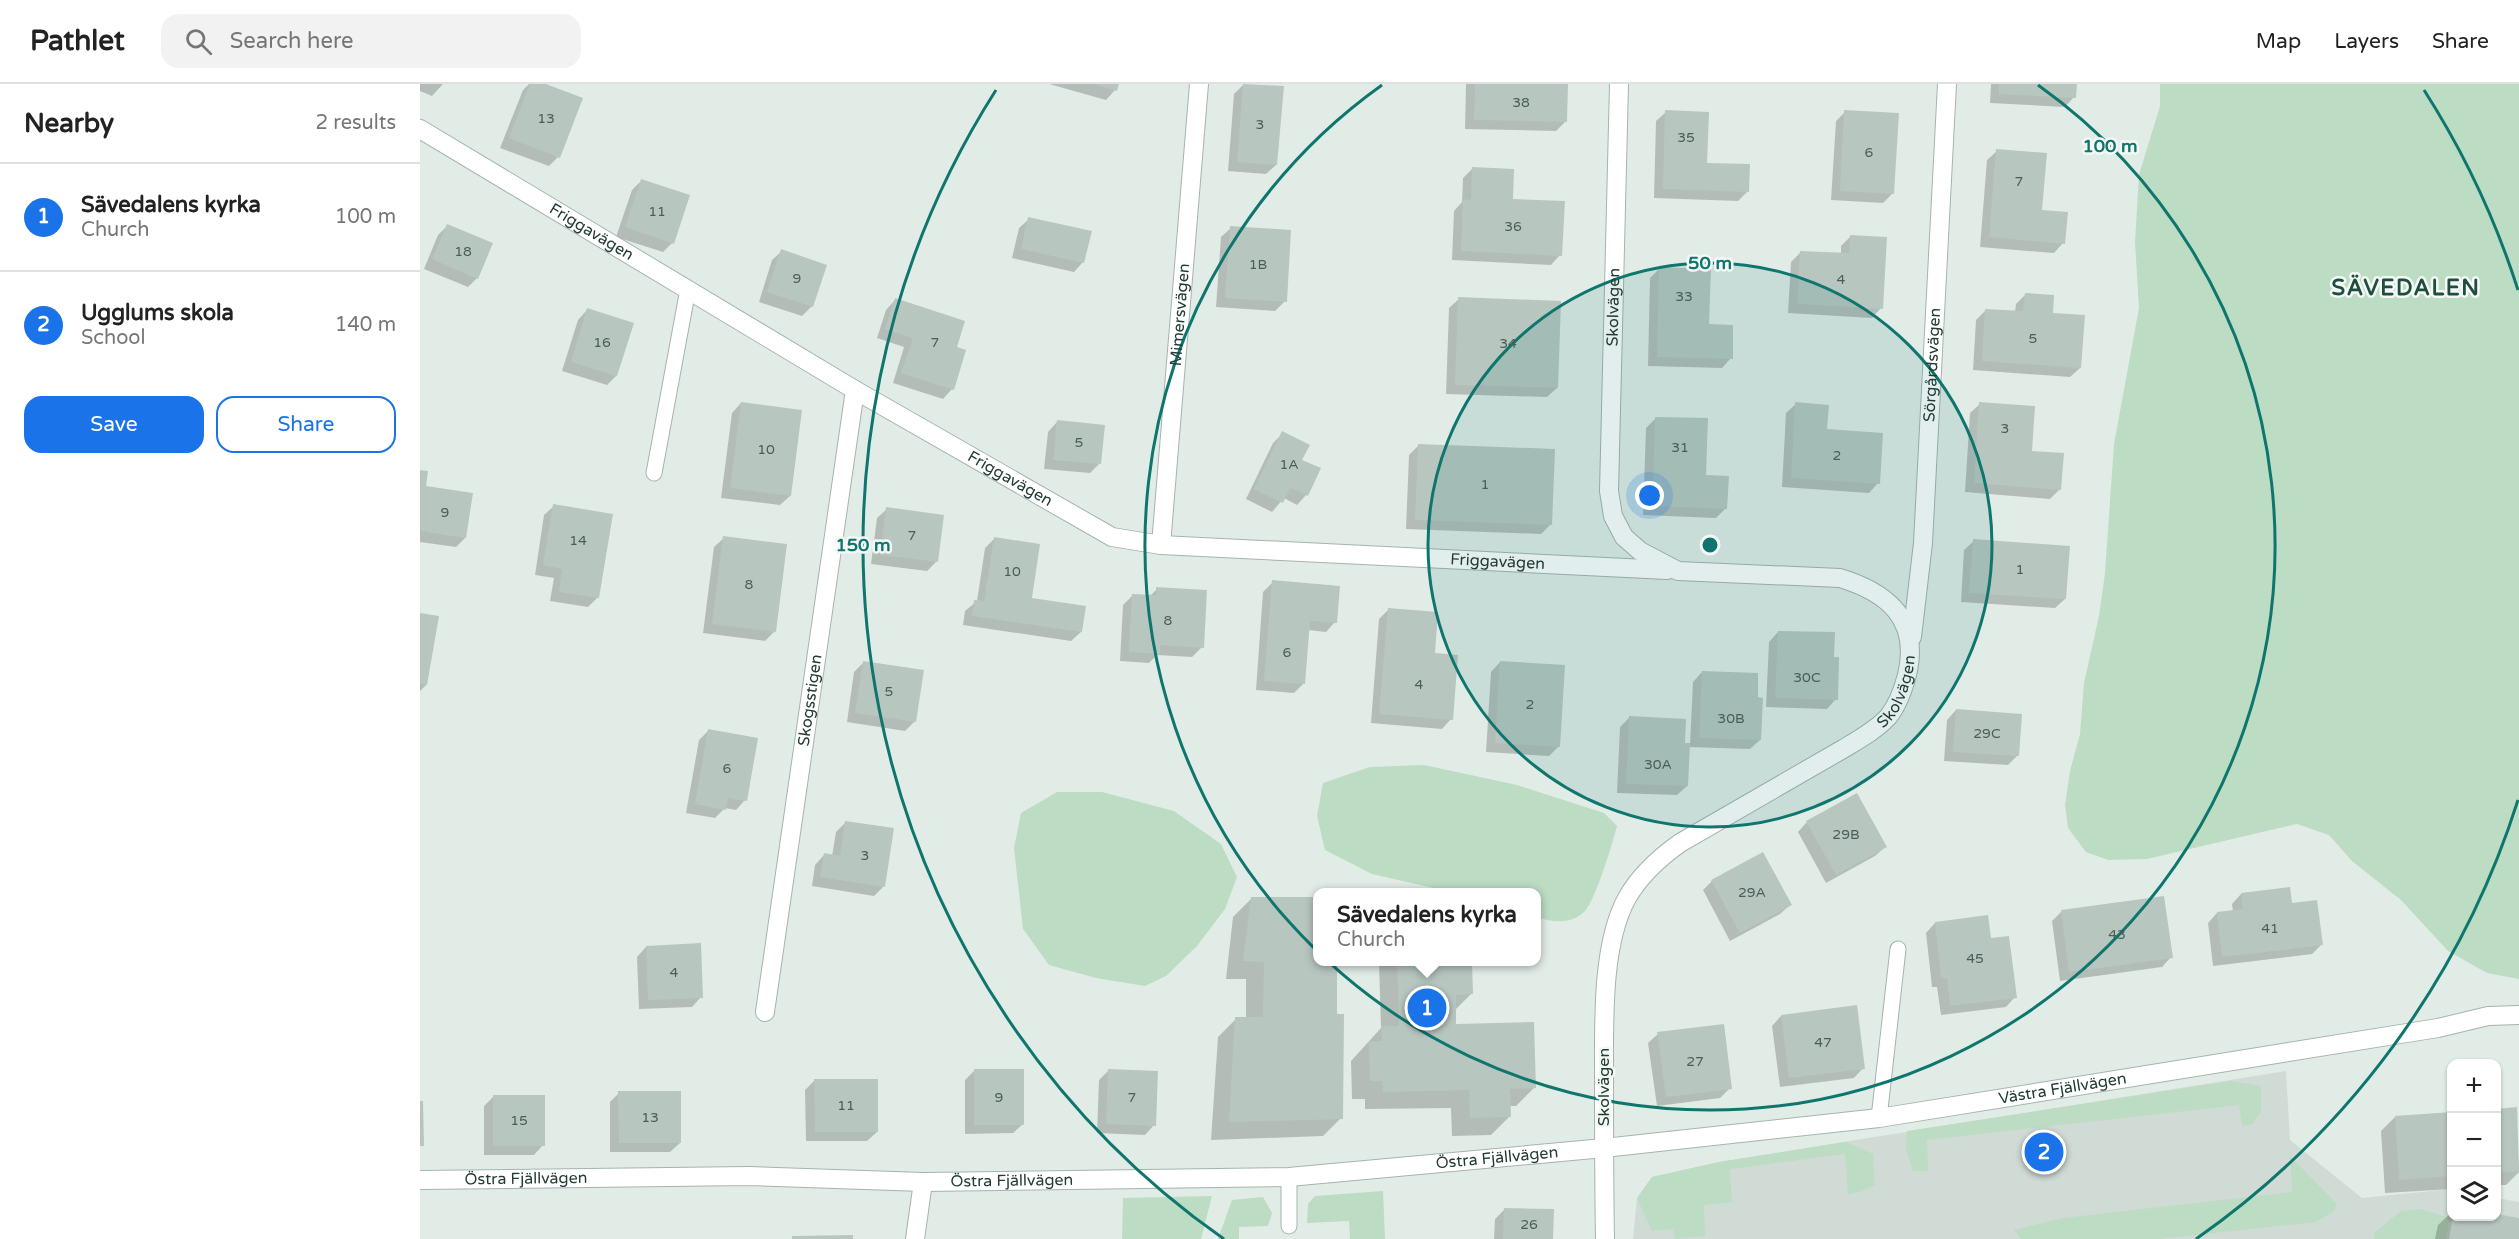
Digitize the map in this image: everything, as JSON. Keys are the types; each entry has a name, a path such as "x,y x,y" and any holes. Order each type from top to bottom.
{"street":[{"name":"Mimersvägen","path":"1161,545 1199,84"},
{"name":"Skolvägen","path":"1605,1239 1604,1015 1611,945 1627,898 1659,858 1680,843 1852,744 1888,717 1904,687 1911,645 1906,624 1893,606 1859,584 1840,578 1678,571 1640,551 1624,537 1613,516 1609,491 1619,84"},
{"name":"Sörgårdsvägen","path":"1911,645 1923,543 1947,84"},
{"name":"Friggavägen","path":"420,129 855,390 1112,537 1161,545 1678,571"},
{"name":"Skogsstigen","path":"765,1012 855,390"},
{"name":"Västra Fjällvägen","path":"1604,1148 1879,1119 2427,1030 2488,1016 2519,1015"},
{"name":"Östra Fjällvägen","path":"420,1180 748,1176 922,1182 1289,1177 1604,1148"},
{"path":"915,1239 922,1182"}],"lane":[{"path":"654,474 688,289"},
{"path":"1879,1119 1898,949"},
{"path":"1288,1226 1289,1177"}],"shaded area":[{"path":"2286,1071 2290,1140 2362,1198 2447,1189 2447,1221 2501,1221 2501,1199 2519,1202 2519,1239 1633,1239 1637,1198 1652,1177 1719,1162"}],"green space":[{"path":"2160,84 2519,84 2519,979 2487,973 2448,951 2401,900 2352,861 2329,835 2297,824 2147,859 2108,860 2086,852 2068,828 2065,805 2070,771 2080,734 2084,683 2099,616 2105,573 2114,444 2139,308 2135,242 2139,175 2160,106"},
{"path":"1424,765 1517,785 1604,813 1617,826 1608,857 1589,905 1575,918 1556,921 1543,919 1541,918 1541,888 1433,888 1372,874 1325,850 1317,816 1323,783 1370,767"},
{"path":"1057,792 1102,792 1174,811 1221,844 1237,877 1225,909 1197,946 1166,976 1145,986 1096,978 1049,965 1023,929 1014,848 1021,813"},
{"path":"2231,1081 2261,1086 2261,1111 2253,1124 2242,1126 2239,1105 1927,1140 1928,1171 1913,1171 1906,1149 1907,1131"},
{"path":"1846,1142 1873,1154 1875,1185 1860,1192 1848,1194 1845,1154 1730,1169 1732,1202 1704,1205 1705,1236 1675,1239 1673,1229 1652,1231 1637,1198 1652,1177 1719,1162"},
{"path":"2290,1156 2337,1204 2334,1211 2316,1222 2159,1239 2021,1239 2014,1230 2063,1218 2292,1192"},
{"path":"1383,1191 1385,1239 1350,1239 1349,1221 1307,1223 1308,1204 1315,1196"},
{"path":"1212,1196 1201,1239 1122,1239 1123,1198"},
{"path":"1263,1197 1272,1213 1268,1226 1239,1227 1239,1239 1218,1239 1232,1200"},
{"path":"2420,1209 2447,1217 2447,1221 2449,1221 2446,1239 2374,1239 2374,1233 2401,1211"}],"building":[{"path":"530,84 546,84 583,98 560,158 509,138"},
{"path":"1094,84 1119,84 1117,91"},
{"path":"1243,84 1284,86 1277,165 1237,162"},
{"path":"1475,84 1568,84 1567,122 1474,120"},
{"path":"1999,84 2077,84 2076,98 1999,94"},
{"path":"1665,110 1709,112 1707,163 1750,164 1749,192 1663,189"},
{"path":"1844,110 1899,113 1894,194 1840,191"},
{"path":"1996,149 2047,153 2042,210 2068,212 2065,244 1989,237"},
{"path":"1472,167 1514,169 1513,199 1565,201 1562,256 1461,251 1463,199 1471,200"},
{"path":"641,179 690,195 674,244 625,227"},
{"path":"1028,217 1092,231 1084,263 1021,249"},
{"path":"447,224 493,243 478,279 432,259"},
{"path":"1230,226 1291,230 1287,302 1225,298"},
{"path":"1850,235 1887,237 1883,309 1797,304 1800,251 1849,253"},
{"path":"781,249 827,265 813,307 767,292"},
{"path":"1659,267 1711,269 1709,324 1733,325 1733,359 1657,357"},
{"path":"2025,293 2054,295 2053,313 2085,315 2081,368 1982,361 1985,309 2023,311"},
{"path":"1458,297 1561,301 1558,388 1455,385"},
{"path":"895,298 965,321 957,347 966,350 954,390 901,373 913,338 885,329"},
{"path":"587,308 634,323 617,376 571,362"},
{"path":"741,402 802,410 791,496 730,488"},
{"path":"1795,402 1829,405 1827,429 1883,433 1880,484 1791,478"},
{"path":"1979,402 2035,406 2032,451 2064,453 2061,490 1974,483"},
{"path":"1655,417 1708,418 1706,475 1729,476 1727,509 1652,506"},
{"path":"1057,420 1105,425 1101,464 1053,460"},
{"path":"1282,431 1310,445 1302,460 1321,468 1308,496 1290,488 1283,503 1254,489"},
{"path":"1418,444 1555,449 1552,525 1415,520"},
{"path":"420,470 428,471 426,486 473,493 466,538 420,531"},
{"path":"553,504 613,514 599,598 559,592 562,569 543,565"},
{"path":"886,507 944,515 938,562 880,555"},
{"path":"723,536 787,544 776,632 712,624"},
{"path":"994,537 1040,544 1032,598 1086,606 1082,632 972,616 974,600 984,601"},
{"path":"1973,539 2070,546 2066,599 1969,593"},
{"path":"1272,580 1340,586 1337,623 1310,621 1305,684 1264,681"},
{"path":"1156,587 1207,590 1204,648 1160,645 1160,654 1129,652 1132,594 1156,595"},
{"path":"1388,608 1438,612 1435,653 1458,655 1453,720 1379,714"},
{"path":"420,613 439,616 427,685 420,684"},
{"path":"1778,631 1835,632 1834,657 1839,657 1838,700 1775,698"},
{"path":"863,661 924,670 916,722 855,713"},
{"path":"1500,661 1565,665 1560,747 1495,743"},
{"path":"1702,671 1758,673 1758,697 1763,698 1761,740 1699,738"},
{"path":"1956,709 2022,714 2019,756 1953,752"},
{"path":"1629,716 1686,719 1685,743 1690,743 1688,786 1626,784"},
{"path":"708,729 758,738 747,801 728,798 726,810 695,804"},
{"path":"1857,793 1887,847 1836,875 1806,821"},
{"path":"845,821 894,828 885,887 820,877 824,853 840,856"},
{"path":"1763,852 1792,905 1740,933 1711,880"},
{"path":"2290,887 2292,903 2317,900 2323,945 2222,957 2217,912 2243,909 2241,893"},
{"path":"2164,896 2173,958 2069,972 2061,910"},
{"path":"1251,897 1313,897 1313,966 1337,966 1337,1014 1344,1014 1343,1119 1229,1122 1235,1017 1263,1017 1264,962 1243,961"},
{"path":"1988,915 1991,938 2009,936 2017,998 1950,1006 1947,978 1941,978 1935,922"},
{"path":"701,943 703,998 648,1000 646,946"},
{"path":"1397,966 1472,966 1473,994 1456,995 1456,1024 1534,1022 1536,1088 1510,1089 1511,1117 1470,1118 1469,1090 1383,1092 1382,1081 1370,1081 1369,1042 1382,1041 1381,1026 1399,1026"},
{"path":"1857,1005 1865,1069 1789,1078 1781,1015"},
{"path":"1724,1024 1732,1089 1666,1097 1657,1032"},
{"path":"974,1069 1024,1069 1024,1125 974,1125"},
{"path":"1108,1069 1158,1071 1156,1126 1106,1124"},
{"path":"814,1079 878,1079 878,1132 815,1132"},
{"path":"618,1091 681,1091 681,1143 619,1143"},
{"path":"493,1095 545,1095 545,1146 493,1146"},
{"path":"420,1101 423,1101 424,1146 420,1146"},
{"path":"2517,1107 2519,1171 2501,1173 2501,1109"},
{"path":"2447,1112 2447,1176 2399,1180 2395,1116"},
{"path":"1504,1208 1554,1209 1553,1239 1503,1239"},
{"path":"2501,1215 2519,1218 2519,1239 2449,1239 2452,1221 2501,1221"},
{"path":"853,1235 853,1239 792,1239 792,1236"}],"place":[{"name":"Sävedalens kyrka","path":"1427,1008"},
{"name":"Ugglums skola","path":"2044,1152"}],"district":[{"name":"SÄVEDALEN","path":"2406,288"}]}
